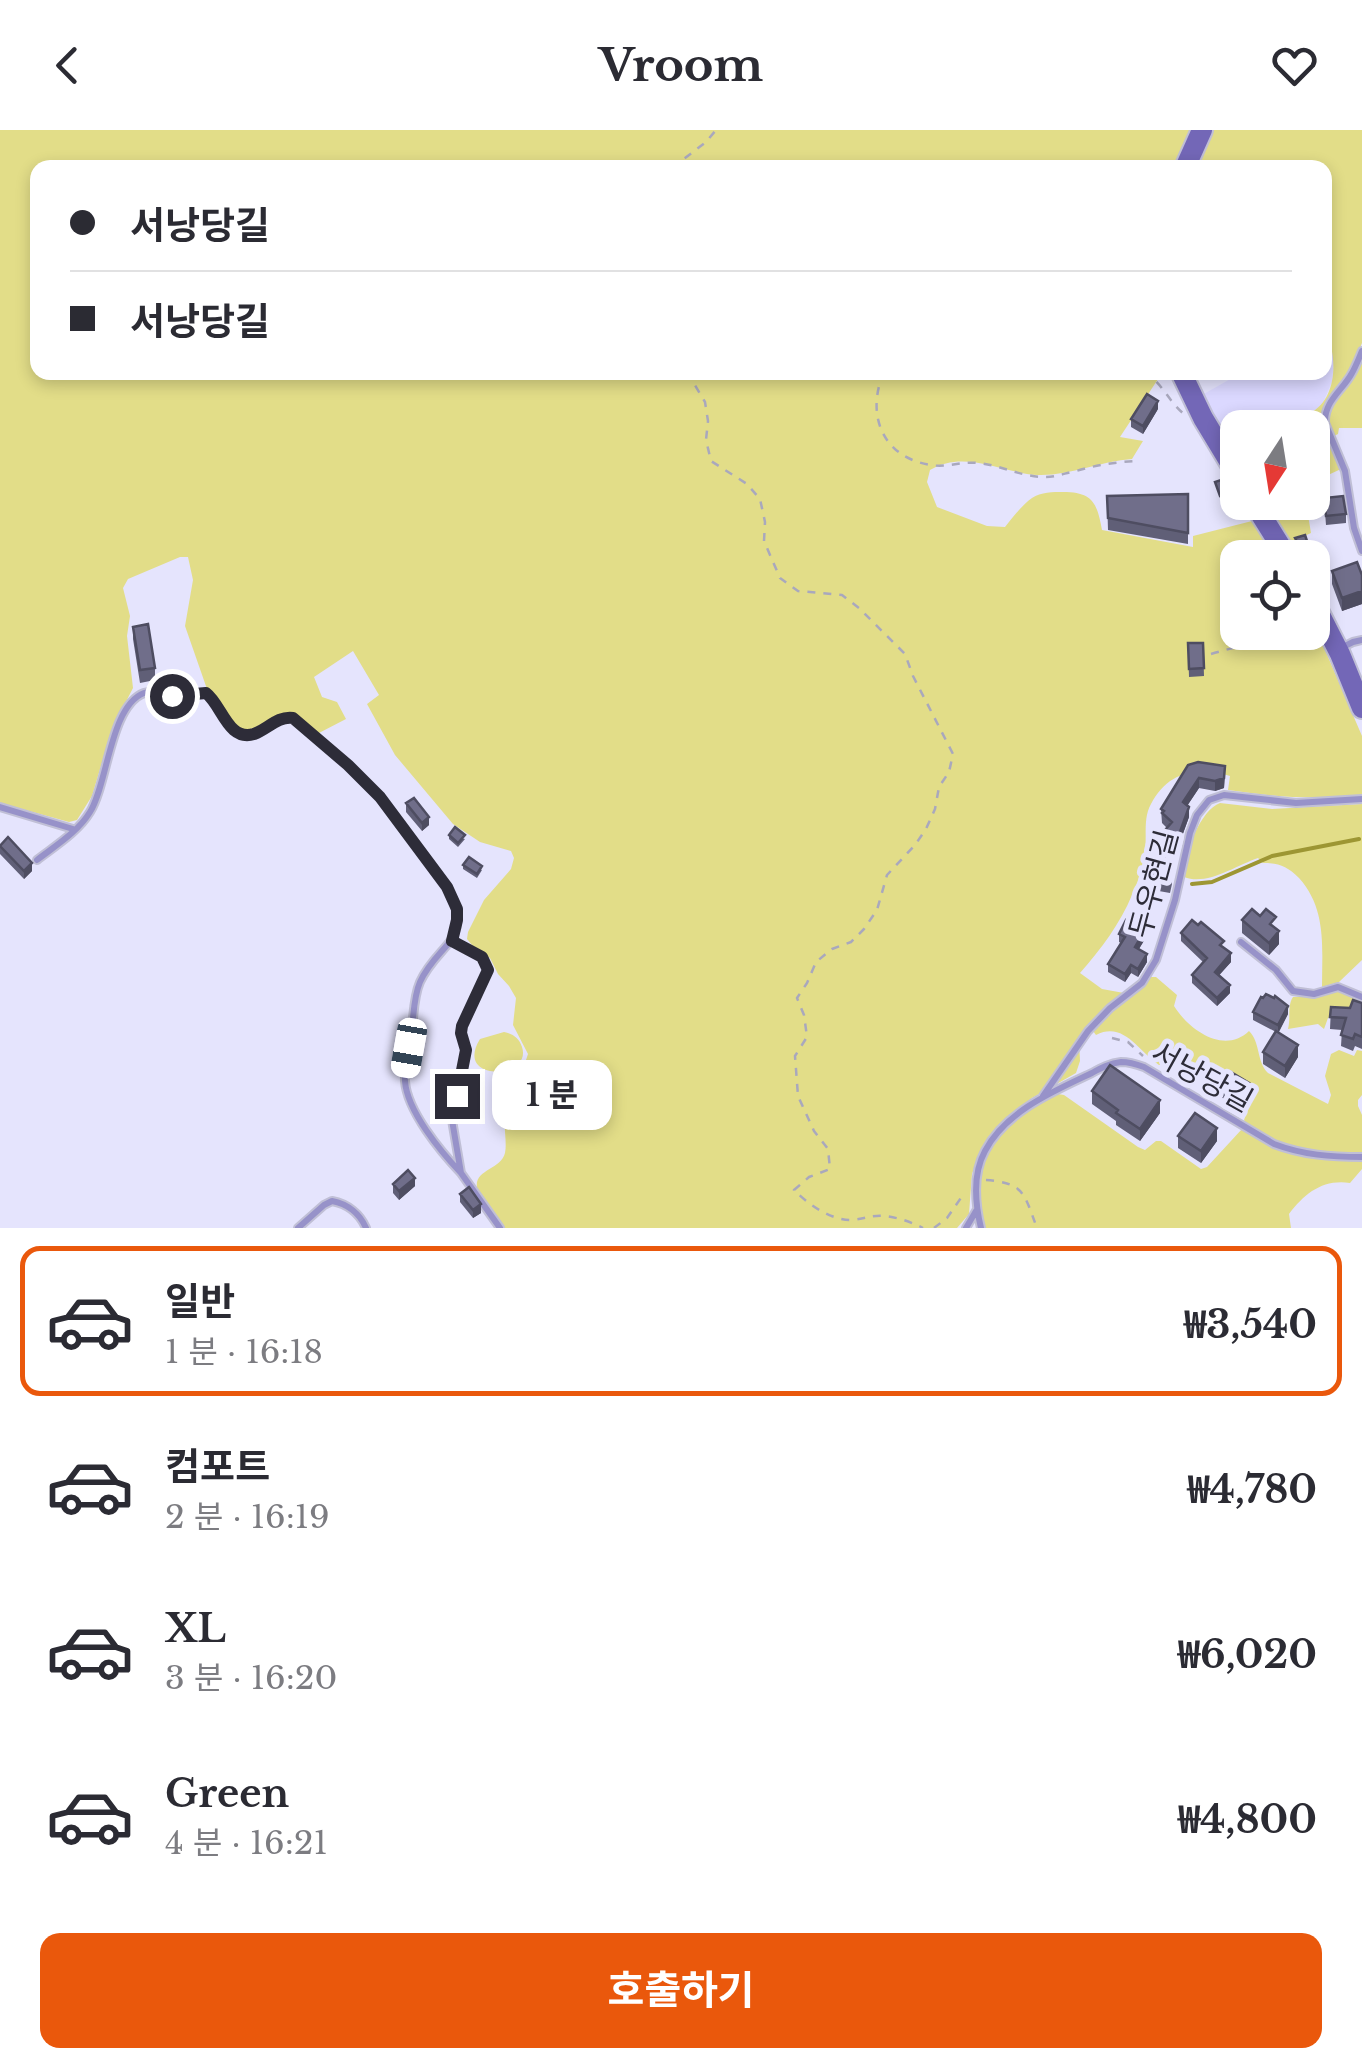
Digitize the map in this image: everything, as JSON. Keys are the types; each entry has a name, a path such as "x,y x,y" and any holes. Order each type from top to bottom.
{"main road":[{"path":"1189,160 1202,130"},
{"path":"1185,380 1220,446"},
{"path":"1330,642 1362,708"}],"lane":[{"path":"1362,350 1351,376 1327,407 1325,422 1346,472 1354,528 1362,552"},
{"path":"1333,649 1362,640"},
{"path":"37,860 88,816 123,714 142,694 158,692 178,697 206,693 215,700 230,727 245,735 288,716 380,797 447,887 457,909 452,941 418,985 405,1081 416,1112 500,1228"},
{"name":"두우현길","path":"1042,1098 1088,1032 1142,982 1156,960 1176,900 1190,833 1209,800 1224,795 1296,803 1362,799"},
{"path":"0,807 74,830"},
{"path":"452,941 482,957 488,970 461,1033 466,1050 452,1120 461,1172"},
{"path":"1241,942 1276,970 1292,991 1314,994 1338,987 1362,996"},
{"name":"서낭당길","path":"982,1228 976,1191 979,1167 1000,1131 1042,1098 1103,1067 1123,1062 1160,1076 1274,1144 1305,1154 1362,1157"},
{"path":"298,1228 324,1205 338,1202 355,1212 366,1228"},
{"path":"966,1228 977,1210"}],"path":[{"path":"682,160 716,130"},
{"path":"692,380 704,402 710,461 746,484 760,499 764,541 780,578 798,591 842,595 890,637 905,654 954,754 926,829 887,875 877,910 851,942 832,949 816,962 796,998 804,1015 807,1038 795,1056 798,1096 814,1131 828,1150 830,1169 809,1177 794,1190 807,1203 828,1214 850,1220 889,1216 923,1228"},
{"path":"880,380 876,390 877,415 884,436 898,453 912,461 940,466 979,462 1044,477 1137,460"},
{"path":"1155,380 1174,406 1189,417"},
{"path":"1211,654 1273,642 1333,649"},
{"path":"1112,1038 1128,1042 1143,1056"},
{"path":"934,1228 947,1218 972,1185 983,1200 986,1180 1010,1182 1025,1196 1037,1228"}],"shaded area":[{"path":"0,130 1190,130 1177,160 30,160 30,380 1157,380 1120,437 1143,441 1132,459 1038,475 970,462 943,464 930,470 927,482 937,507 987,526 1005,527 1036,496 1051,492 1081,494 1092,501 1102,530 1193,547 1193,536 1252,521 1264,540 1220,540 1220,650 1325,650 1362,736 1362,795 1295,797 1228,790 1230,776 1206,771 1175,778 1158,793 1149,809 1143,861 1127,906 1080,973 1102,989 1124,993 1079,1040 1076,1073 1032,1098 989,1136 972,1174 969,1214 957,1228 503,1228 481,1198 477,1182 503,1159 507,1112 528,1054 513,1025 516,998 490,958 467,939 484,900 511,869 511,851 480,842 453,824 395,755 367,704 379,695 353,651 314,677 322,697 337,702 346,719 317,734 297,717 285,713 257,729 242,731 231,722 207,689 185,626 193,580 188,557 128,579 123,588 130,616 127,636 133,688 112,729 92,796 77,820 69,822 0,803"},
{"path":"1214,130 1362,130 1362,343 1349,374 1326,410 1314,410 1326,398 1333,376 1332,160 1201,160"},
{"path":"1332,353 1334,362 1332,382 1322,405 1315,410 1220,410 1220,427 1202,395 1229,380 1332,380"},
{"path":"1362,360 1362,428 1339,428 1334,436 1330,413"},
{"path":"1330,434 1338,456 1341,469 1330,474"},
{"path":"1275,520 1309,520 1311,533 1287,540"},
{"path":"1220,803 1272,809 1362,804 1362,960 1339,982 1322,987 1319,916 1308,890 1291,871 1258,858 1211,877 1184,877 1194,835 1206,815"},
{"path":"1150,977 1156,977 1177,995 1174,1006 1198,1031 1229,1041 1249,1031 1268,1073 1328,1104 1331,1095 1325,1076 1331,1054 1339,1050 1354,1056 1357,1050 1362,1051 1362,1095 1358,1106 1362,1115 1362,1154 1306,1151 1274,1141 1246,1124 1254,1093 1243,1082 1228,1076 1208,1081 1185,1064 1159,1065 1123,1035 1096,1035 1095,1026"},
{"path":"1335,990 1358,1001 1357,1004 1328,1018 1324,1029 1318,1024 1288,1029 1293,997 1318,996"},
{"path":"504,1032 519,1041 522,1058 506,1070 484,1069 477,1063 475,1053 480,1039"},
{"path":"1058,1094 1138,1147 1145,1150 1161,1141 1201,1169 1242,1129 1300,1156 1362,1159 1362,1169 1350,1183 1331,1183 1308,1194 1289,1214 1291,1228 985,1228 980,1196 988,1155 1017,1120"}],"building":[{"path":"1147,394 1158,401 1143,426 1131,419"},
{"path":"1188,494 1188,533 1108,518 1107,496"},
{"path":"1343,496 1346,514 1330,516 1330,497"},
{"path":"1357,562 1362,591 1342,598 1332,571"},
{"path":"148,624 155,668 140,670 133,627"},
{"path":"1188,643 1203,643 1204,668 1189,669"},
{"path":"1198,762 1225,766 1224,778 1199,778 1183,802 1189,807 1177,840 1165,830 1172,822 1161,809 1188,765"},
{"path":"414,798 429,817 422,823 406,803"},
{"path":"455,827 465,835 458,843 449,835"},
{"path":"8,837 32,863 24,871 0,846"},
{"path":"1148,845 1166,849 1164,862 1168,862 1166,870 1172,871 1170,881 1142,876"},
{"path":"469,857 482,866 477,874 463,865"},
{"path":"1252,909 1260,916 1266,909 1276,917 1270,924 1279,931 1269,943 1242,920"},
{"path":"1126,920 1145,930 1135,947 1147,954 1138,969 1131,965 1125,974 1108,964 1125,937 1119,934"},
{"path":"1192,920 1198,925 1201,922 1224,941 1220,945 1231,953 1215,972 1230,985 1217,998 1192,975 1207,958 1181,933"},
{"path":"1266,994 1288,1006 1278,1025 1253,1012"},
{"path":"1353,1000 1362,1003 1362,1037 1355,1034 1353,1039 1341,1035 1346,1018 1330,1017 1331,1007 1350,1008"},
{"path":"1276,1031 1298,1045 1285,1066 1263,1052"},
{"path":"1110,1065 1160,1100 1140,1129 1092,1091"},
{"path":"1231,1072 1249,1083 1238,1100 1221,1089"},
{"path":"1195,1113 1217,1128 1201,1151 1178,1136"},
{"path":"408,1170 415,1178 399,1191 393,1184"},
{"path":"469,1187 481,1204 473,1210 460,1194"}],"waterway":[{"path":"1192,884 1212,882 1272,856 1359,839"}],"route":[{"path":"172,696 206,693 215,700 230,727 245,735 285,717 293,718 380,797 447,887 457,909 452,941 482,957 488,970 462,1026 466,1050 457,1096"}]}
